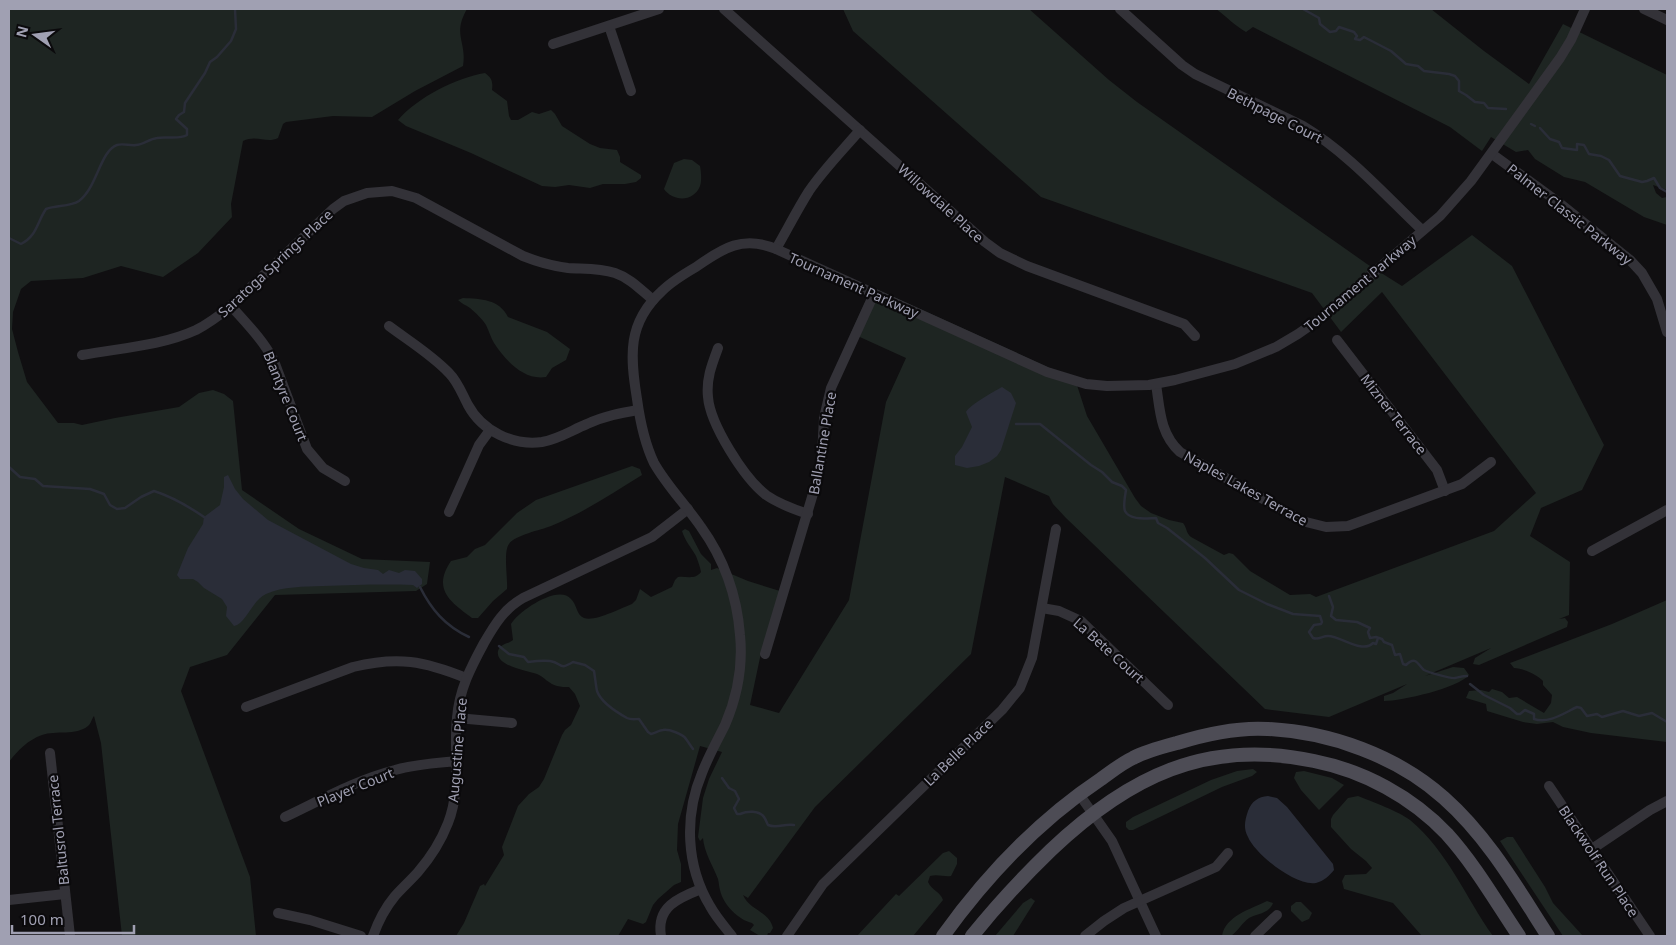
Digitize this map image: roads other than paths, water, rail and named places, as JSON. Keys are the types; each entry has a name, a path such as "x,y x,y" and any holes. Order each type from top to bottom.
{"main road":[{"path":"943,936 981,886 1036,829 1079,794 1132,758 1199,736 1235,730 1266,728 1303,732 1360,748 1390,762 1429,786 1475,828 1548,936"},
{"path":"972,936 1000,901 1063,839 1115,798 1145,780 1181,766 1227,756 1256,754 1289,756 1342,767 1394,792 1426,815 1447,834 1469,861 1519,936"}],"street":[{"path":"553,44 660,9"},
{"name":"Willowdale Place","path":"724,9 985,242 1026,266 1184,324 1195,336"},
{"name":"Bethpage Court","path":"1120,9 1182,65 1196,74 1320,136 1337,149 1422,230"},
{"name":"Tournament Parkway","path":"732,935 714,913 701,889 692,859 690,841 692,805 702,772 726,723 733,703 738,682 741,642 736,602 726,572 713,544 666,481 647,447 641,428 632,368 633,343 642,317 653,300 669,285 725,248 747,243 776,249 1066,379 1107,386 1128,387 1156,384 1235,364 1276,347 1318,320 1440,216 1492,154 1560,58 1571,40 1585,9"},
{"path":"1644,9 1667,20"},
{"path":"609,26 631,91"},
{"path":"776,249 810,190 860,130"},
{"name":"Palmer Classic Parkway","path":"1492,154 1558,202 1630,260 1642,273 1653,293 1667,332"},
{"name":"Saratoga Springs Place","path":"82,354 162,342 180,336 213,320 231,306 333,209 355,196 380,191 404,193 416,198 523,256 539,262 558,266 604,270 616,274 633,283 653,300"},
{"name":"Ballantine Place","path":"765,654 808,514 820,463 826,403 874,294"},
{"name":"Blantyre Court","path":"231,306 259,337 274,361 307,449 324,468 345,481"},
{"path":"389,326 443,366 459,387 475,415 490,430 514,440 539,442 563,436 600,418 638,410"},
{"name":"Mizner Terrace","path":"1337,340 1437,470 1445,491"},
{"path":"718,348 710,373 707,396 709,407 718,429 745,473 755,485 777,502 808,514"},
{"name":"Naples Lakes Terrace","path":"1156,384 1163,428 1173,446 1180,452 1302,520 1326,527 1348,526 1445,491 1462,484 1491,462"},
{"path":"448,512 479,446 490,430"},
{"name":"Augustine Place","path":"373,936 384,912 394,897 417,873 440,841 448,822 456,788 459,703 466,678 498,619 513,603 652,537 688,509"},
{"path":"1592,551 1667,510"},
{"name":"La Belle Place","path":"786,936 823,884 1012,699 1023,681 1032,658 1056,529"},
{"name":"La Bete Court","path":"1042,608 1059,611 1080,621 1168,705"},
{"path":"246,707 369,663 402,660 419,662 466,678"},
{"path":"457,718 512,723"},
{"name":"Baltusrol Terrace","path":"50,753 70,936"},
{"name":"Player Court","path":"285,817 353,784 375,776 416,765 457,760"},
{"name":"Blackwolf Run Place","path":"1549,786 1650,936"},
{"path":"1079,794 1112,841 1156,936"},
{"path":"1592,850 1650,810 1667,802"},
{"path":"1085,936 1104,920 1124,908 1216,867 1228,853"},
{"path":"661,936 660,924 667,908 681,897 701,889"},
{"path":"9,900 64,894"},
{"path":"278,913 310,920 361,936"},
{"path":"1255,936 1277,916"}],"waterway":[{"path":"9,238 21,244 34,233 46,209 79,201 90,188 106,154 117,145 139,145 157,138 187,135 187,129 176,119 184,112 185,103 210,62 231,41 236,29 235,9"},
{"path":"1303,9 1319,18 1320,24 1330,32 1336,31 1339,27 1354,32 1357,36 1355,39 1360,40 1364,37 1391,51 1406,64 1418,66 1424,71 1455,76 1459,81 1459,91 1475,102 1484,103 1488,108 1506,109"},
{"path":"1531,124 1535,126"},
{"path":"1540,128 1550,139 1559,142 1562,148 1577,150 1577,144 1584,145 1589,154 1601,156 1609,160 1620,176 1642,182 1654,178 1660,188 1667,192"},
{"path":"1016,424 1040,424 1102,472 1112,482 1126,490 1124,506 1127,514 1139,518 1156,518 1158,523 1205,558 1239,590 1293,614 1320,616 1321,624 1314,625 1309,632 1313,638 1317,639 1328,636 1363,647 1373,643 1376,644 1378,638"},
{"path":"9,467 20,477 35,479 43,486 90,489 104,494 110,505 117,509 125,508 154,491 180,502 204,517"},
{"path":"420,587 429,603 440,616 453,628 469,637"},
{"path":"1329,596 1333,607 1331,616 1336,620 1357,622 1370,628 1368,632 1370,638 1376,637 1392,645 1395,655 1400,654 1403,664 1406,665 1409,662 1415,661 1424,670 1440,675 1453,678 1467,676"},
{"path":"499,646 509,654 524,657 528,662 550,661 563,666 573,662 585,665 594,671 597,691 610,707 627,718 639,719 651,734 660,730 679,734 684,737 693,749"},
{"path":"1470,684 1484,695 1510,708 1517,714 1525,710 1534,714 1534,719 1551,719 1577,707 1581,708 1587,716 1597,714 1602,717 1623,711 1639,716 1652,713 1667,722"},
{"path":"722,778 729,788 735,791 739,799 734,808 737,814 756,812 764,817 768,825 794,825"}]}
